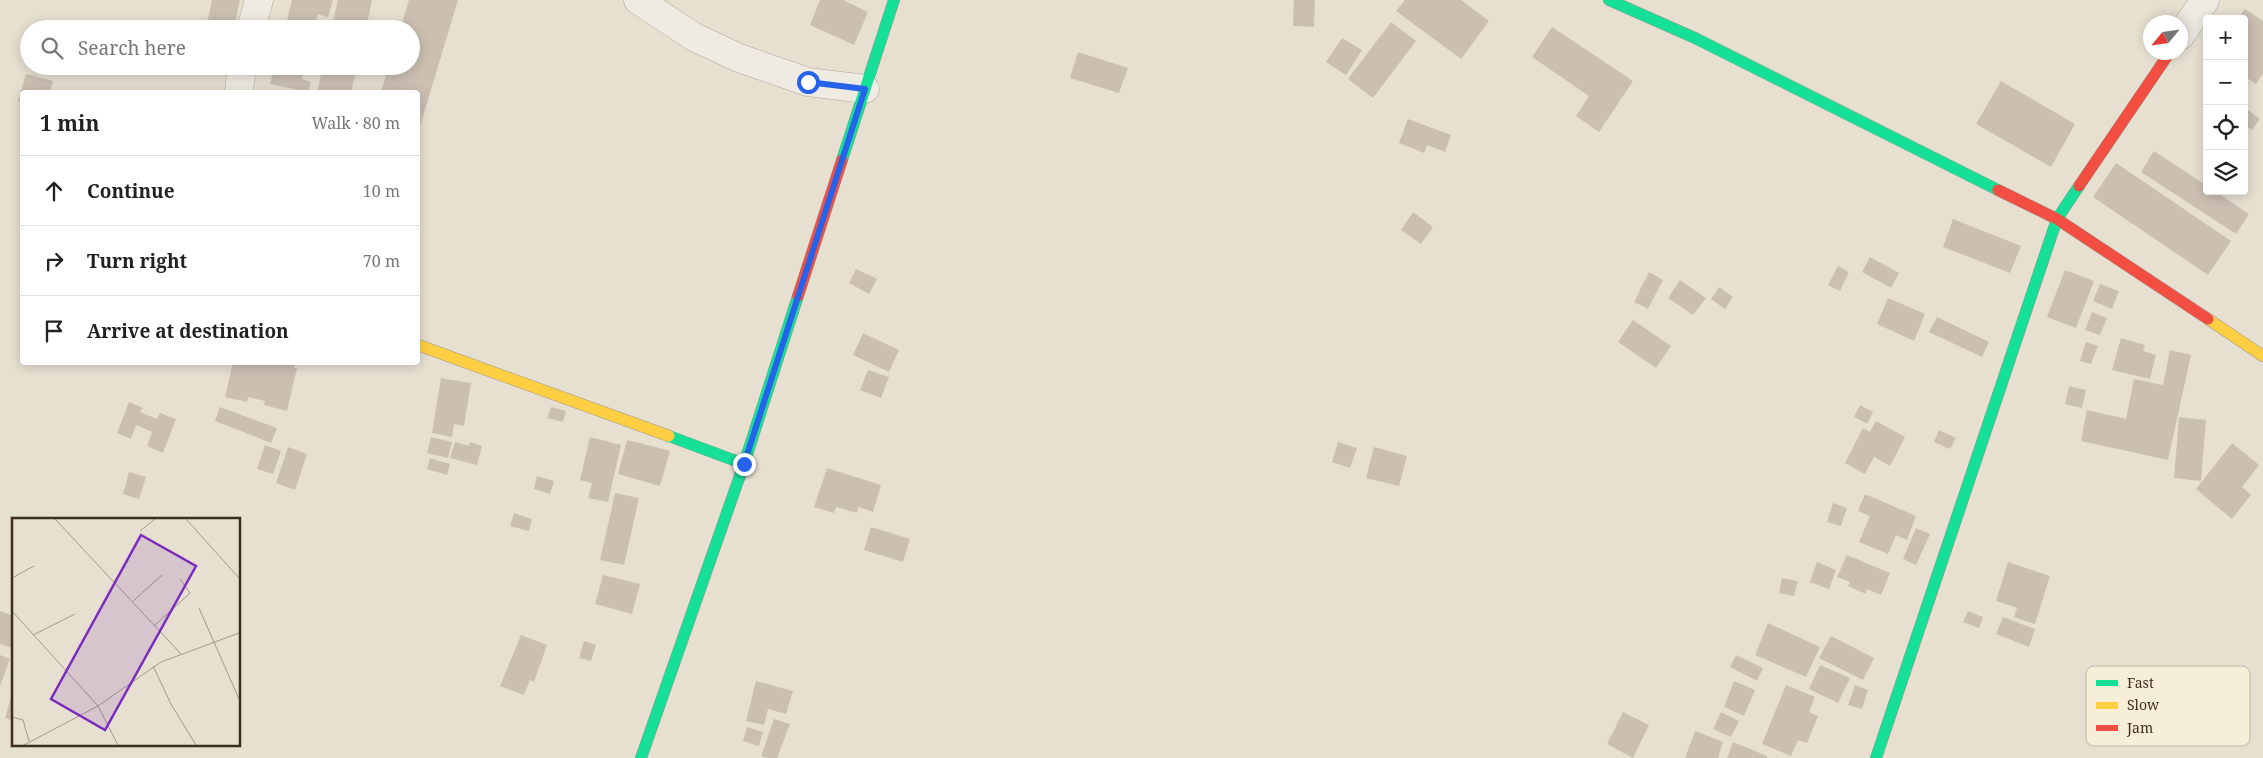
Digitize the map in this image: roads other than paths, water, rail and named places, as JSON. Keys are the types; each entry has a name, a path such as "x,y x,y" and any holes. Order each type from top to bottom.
{"street":[{"path":"253,20 259,0"},
{"path":"638,0 694,37 739,58 808,82 865,89"},
{"path":"641,758 744,464 894,0"},
{"path":"1609,0 1695,38 2057,219 2263,356"},
{"path":"2188,24 2205,0"},
{"path":"1876,758 2057,219 2165,60"},
{"path":"420,346 744,464"}]}
